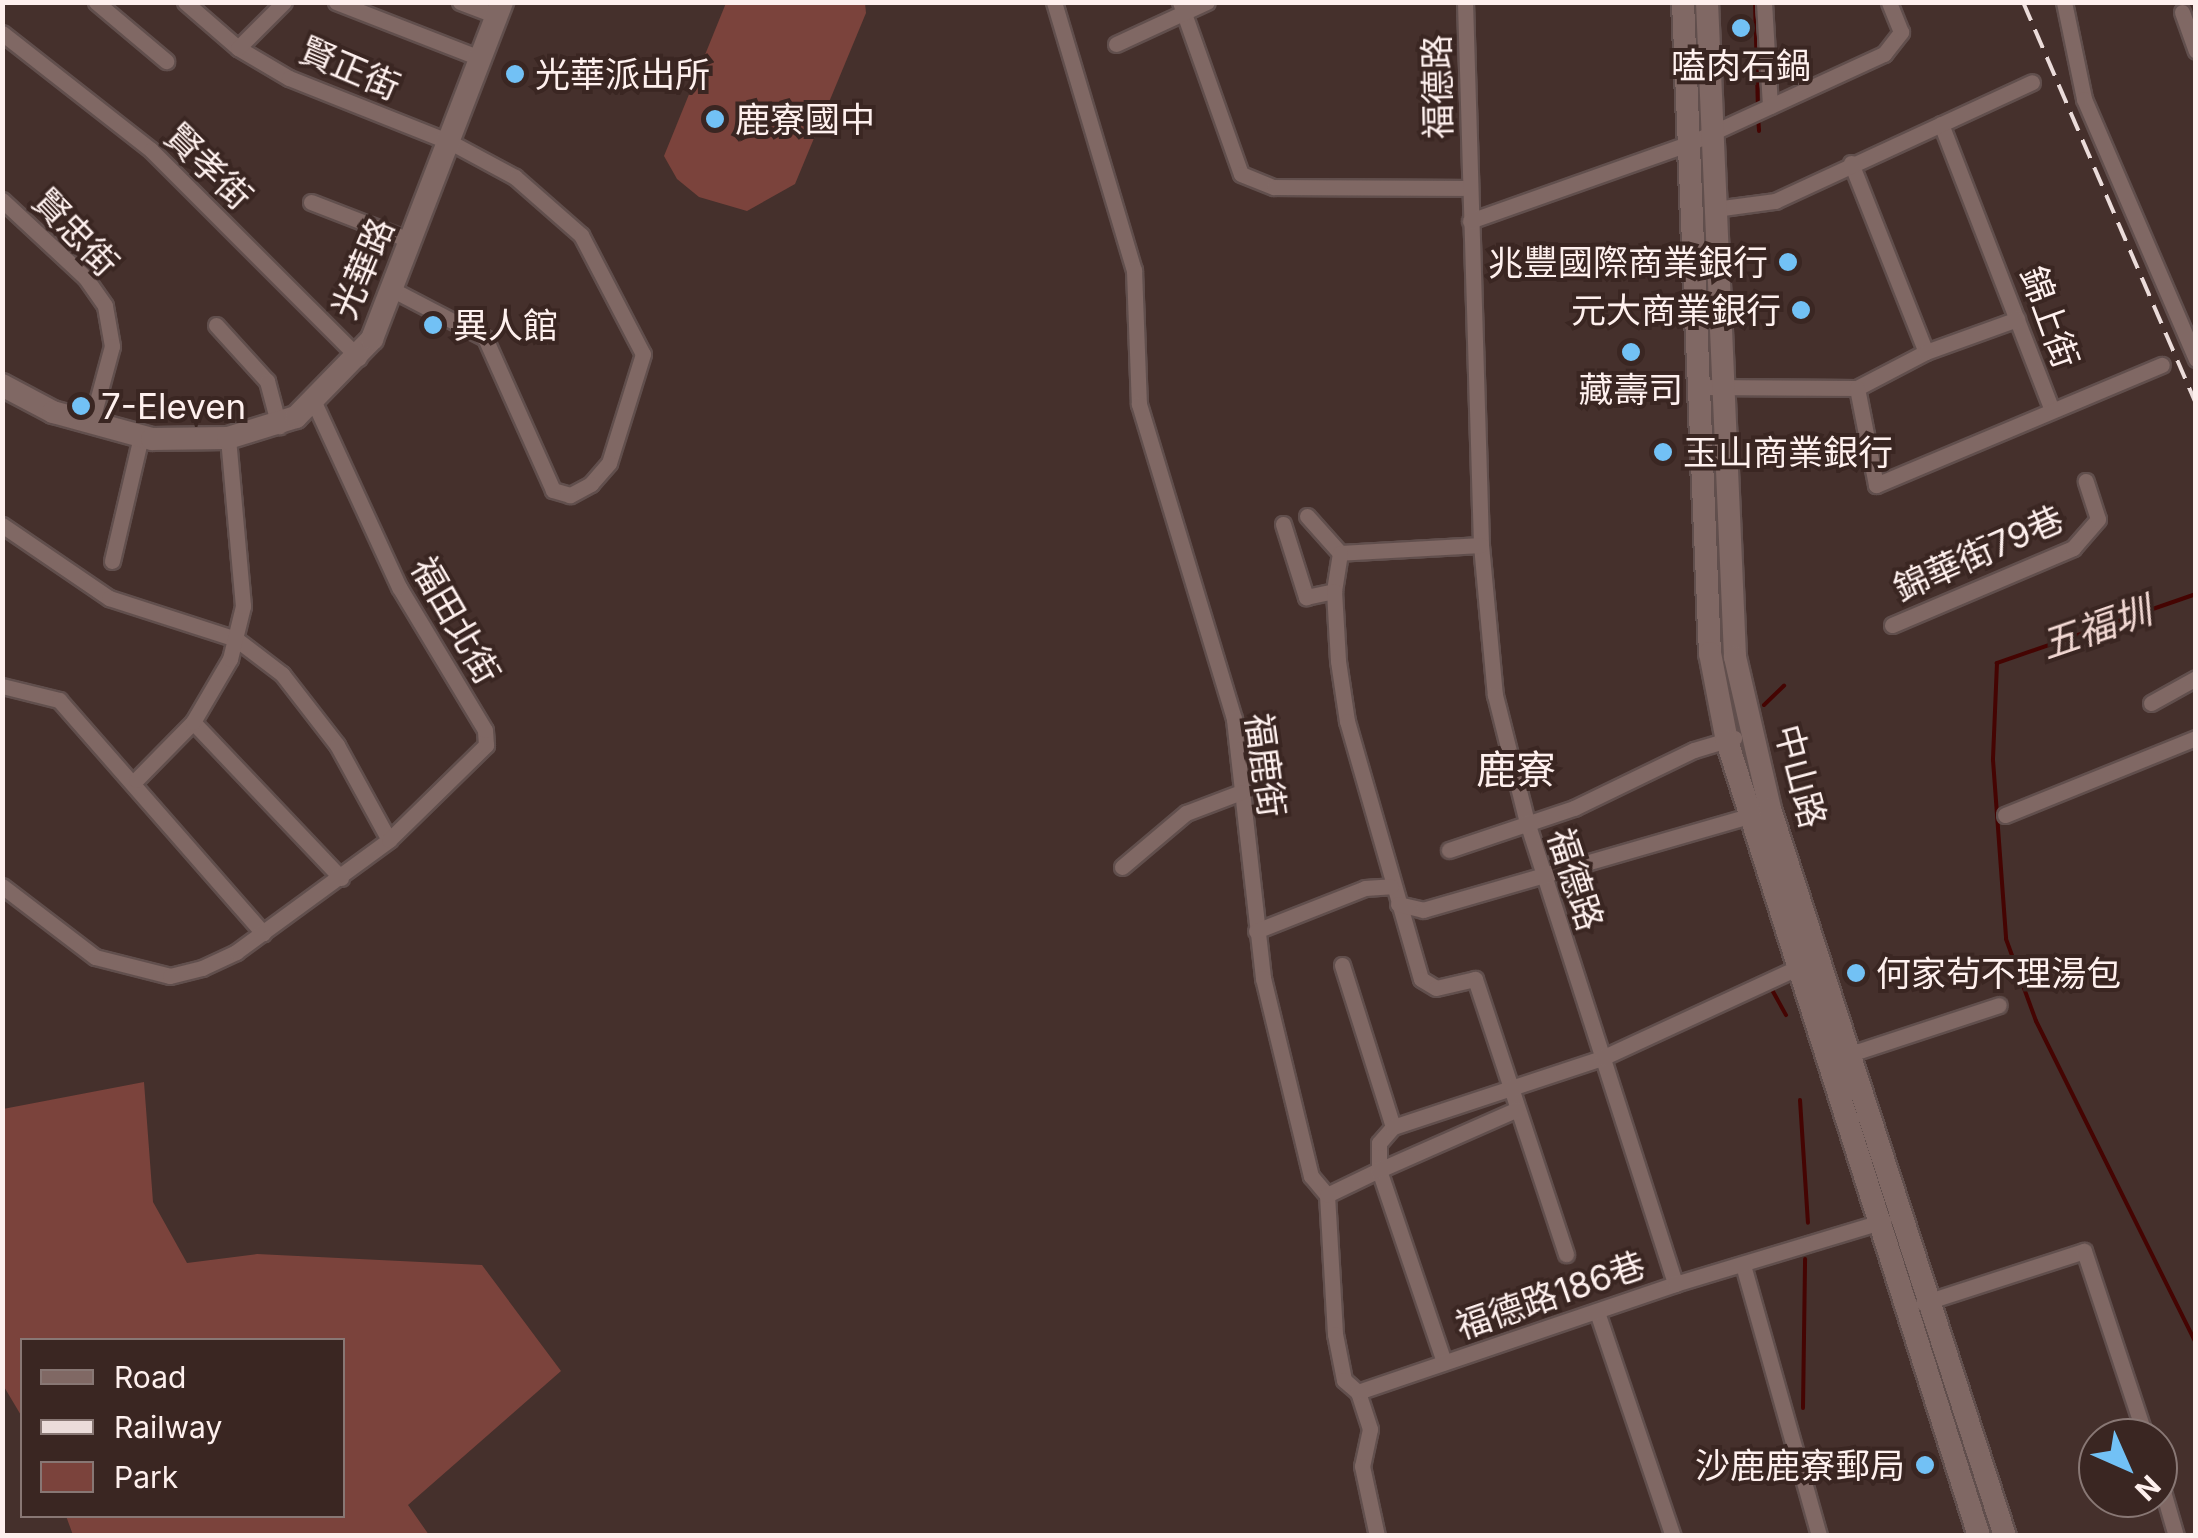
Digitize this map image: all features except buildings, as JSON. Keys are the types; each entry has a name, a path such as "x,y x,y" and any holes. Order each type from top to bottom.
{"street":[{"path":"96,2 166,62"},
{"name":"賢正街","path":"185,2 238,48 339,102 450,142 515,177 581,236 643,354 610,463 591,484 570,496 552,490 485,338 393,290"},
{"path":"238,48 284,2"},
{"path":"336,2 482,58"},
{"path":"460,2 500,9"},
{"name":"福鹿街","path":"1054,2 1134,270 1139,404 1234,719 1256,931 1310,1176 1327,1194 1335,1334 1344,1380 1358,1392 1370,1429 1362,1466 1378,1536"},
{"path":"1116,44 1182,8 1207,2"},
{"name":"福德路","path":"1465,2 1481,545 1495,694 1526,822 1675,1284"},
{"name":"中山路","path":"1683,2 1688,144 1735,658 1752,732 1759,813 1796,968 1979,1536"},
{"name":"中山路","path":"1707,2 1715,209 1710,653 1727,741 1820,958 2006,1536"},
{"path":"1764,2 1770,106"},
{"path":"1470,221 1688,144 1884,54 1901,32 1889,2"},
{"path":"2064,2 2084,98 2196,359"},
{"path":"1182,8 1241,174 1274,187 1470,188"},
{"name":"光華路","path":"2,385 91,424 141,436 228,438 279,426 314,402 359,358 393,290 500,9"},
{"path":"2182,12 2196,51"},
{"name":"賢孝街","path":"2,33 152,150 359,358"},
{"path":"1715,209 1757,207 2032,82"},
{"name":"錦上街","path":"1857,388 1876,485 2052,410 1941,124"},
{"path":"1851,164 1926,352"},
{"name":"賢忠街","path":"2,200 64,255 105,306 112,346 91,424"},
{"path":"311,202 412,240"},
{"path":"1713,386 1857,388 1926,352 2017,319"},
{"path":"216,325 267,381 279,426"},
{"path":"2052,410 2162,364"},
{"name":"福田北街","path":"2,886 51,929 94,958 170,976 202,968 262,933 341,878 389,840 486,745 485,730 399,587 314,402"},
{"path":"112,561 141,436"},
{"path":"136,780 193,722 236,639 242,555 228,438"},
{"name":"錦華街79巷","path":"1892,625 2072,548 2098,519 2086,481"},
{"path":"1307,516 1340,553"},
{"path":"1284,524 1306,597 1334,591"},
{"path":"2,525 109,598 236,639 310,704 389,840"},
{"path":"1340,553 1481,545"},
{"path":"1340,553 1334,591 1347,721 1421,979 1436,988 1475,980 1566,1254"},
{"path":"2151,702 2196,678"},
{"path":"2,686 59,700 136,780 262,933"},
{"path":"193,722 341,878"},
{"path":"1448,850 1574,808 1752,732"},
{"path":"2005,815 2196,738"},
{"path":"1122,867 1186,812 1241,792"},
{"path":"1398,904 1422,910 1759,813"},
{"path":"1256,931 1364,888 1392,886"},
{"path":"1379,1170 1379,1143 1393,1127 1602,1058 1820,958"},
{"path":"1342,965 1393,1127"},
{"path":"1826,1062 1999,1005"},
{"path":"1327,1194 1517,1108"},
{"name":"福德路186巷","path":"1379,1170 1444,1362"},
{"path":"1675,1284 1902,1215"},
{"path":"1906,1309 2084,1252 2139,1418"},
{"path":"1743,1266 1804,1470 1819,1536"},
{"name":"福德路186巷","path":"1358,1392 1675,1284"},
{"path":"1598,1312 1674,1536"}],"green space":[{"path":"726,3 865,3 866,13 795,184 747,211 699,197 677,179 664,156"},
{"path":"144,1082 153,1202 187,1263 257,1254 482,1265 561,1371 408,1505 429,1535 73,1535 67,1518 345,1518 345,1338 20,1338 20,1414 3,1385 3,1109"}],"waterway":[{"path":"1755,2 1758,107"},
{"path":"1758,116 1759,131"},
{"name":"五福圳","path":"2196,594 1997,663 1993,760 2006,939 2036,1021 2196,1344"},
{"path":"1764,705 1784,686"},
{"path":"1771,988 1786,1015"},
{"path":"1800,1100 1808,1223"},
{"path":"1803,1408 1805,1259"}],"railway":[{"path":"2023,2 2196,404"}],"place":[{"name":"嗑肉石鍋","path":"1741,28"},
{"name":"光華派出所","path":"515,74"},
{"name":"鹿寮國中","path":"715,119"},
{"name":"兆豐國際商業銀行","path":"1788,262"},
{"name":"元大商業銀行","path":"1801,310"},
{"name":"異人館","path":"433,325"},
{"name":"藏壽司","path":"1631,352"},
{"name":"7-Eleven","path":"81,406"},
{"name":"玉山商業銀行","path":"1663,452"},
{"name":"何家茍不理湯包","path":"1856,973"},
{"name":"沙鹿鹿寮郵局","path":"1925,1465"}],"district":[{"name":"鹿寮","path":"1516,770"}]}
